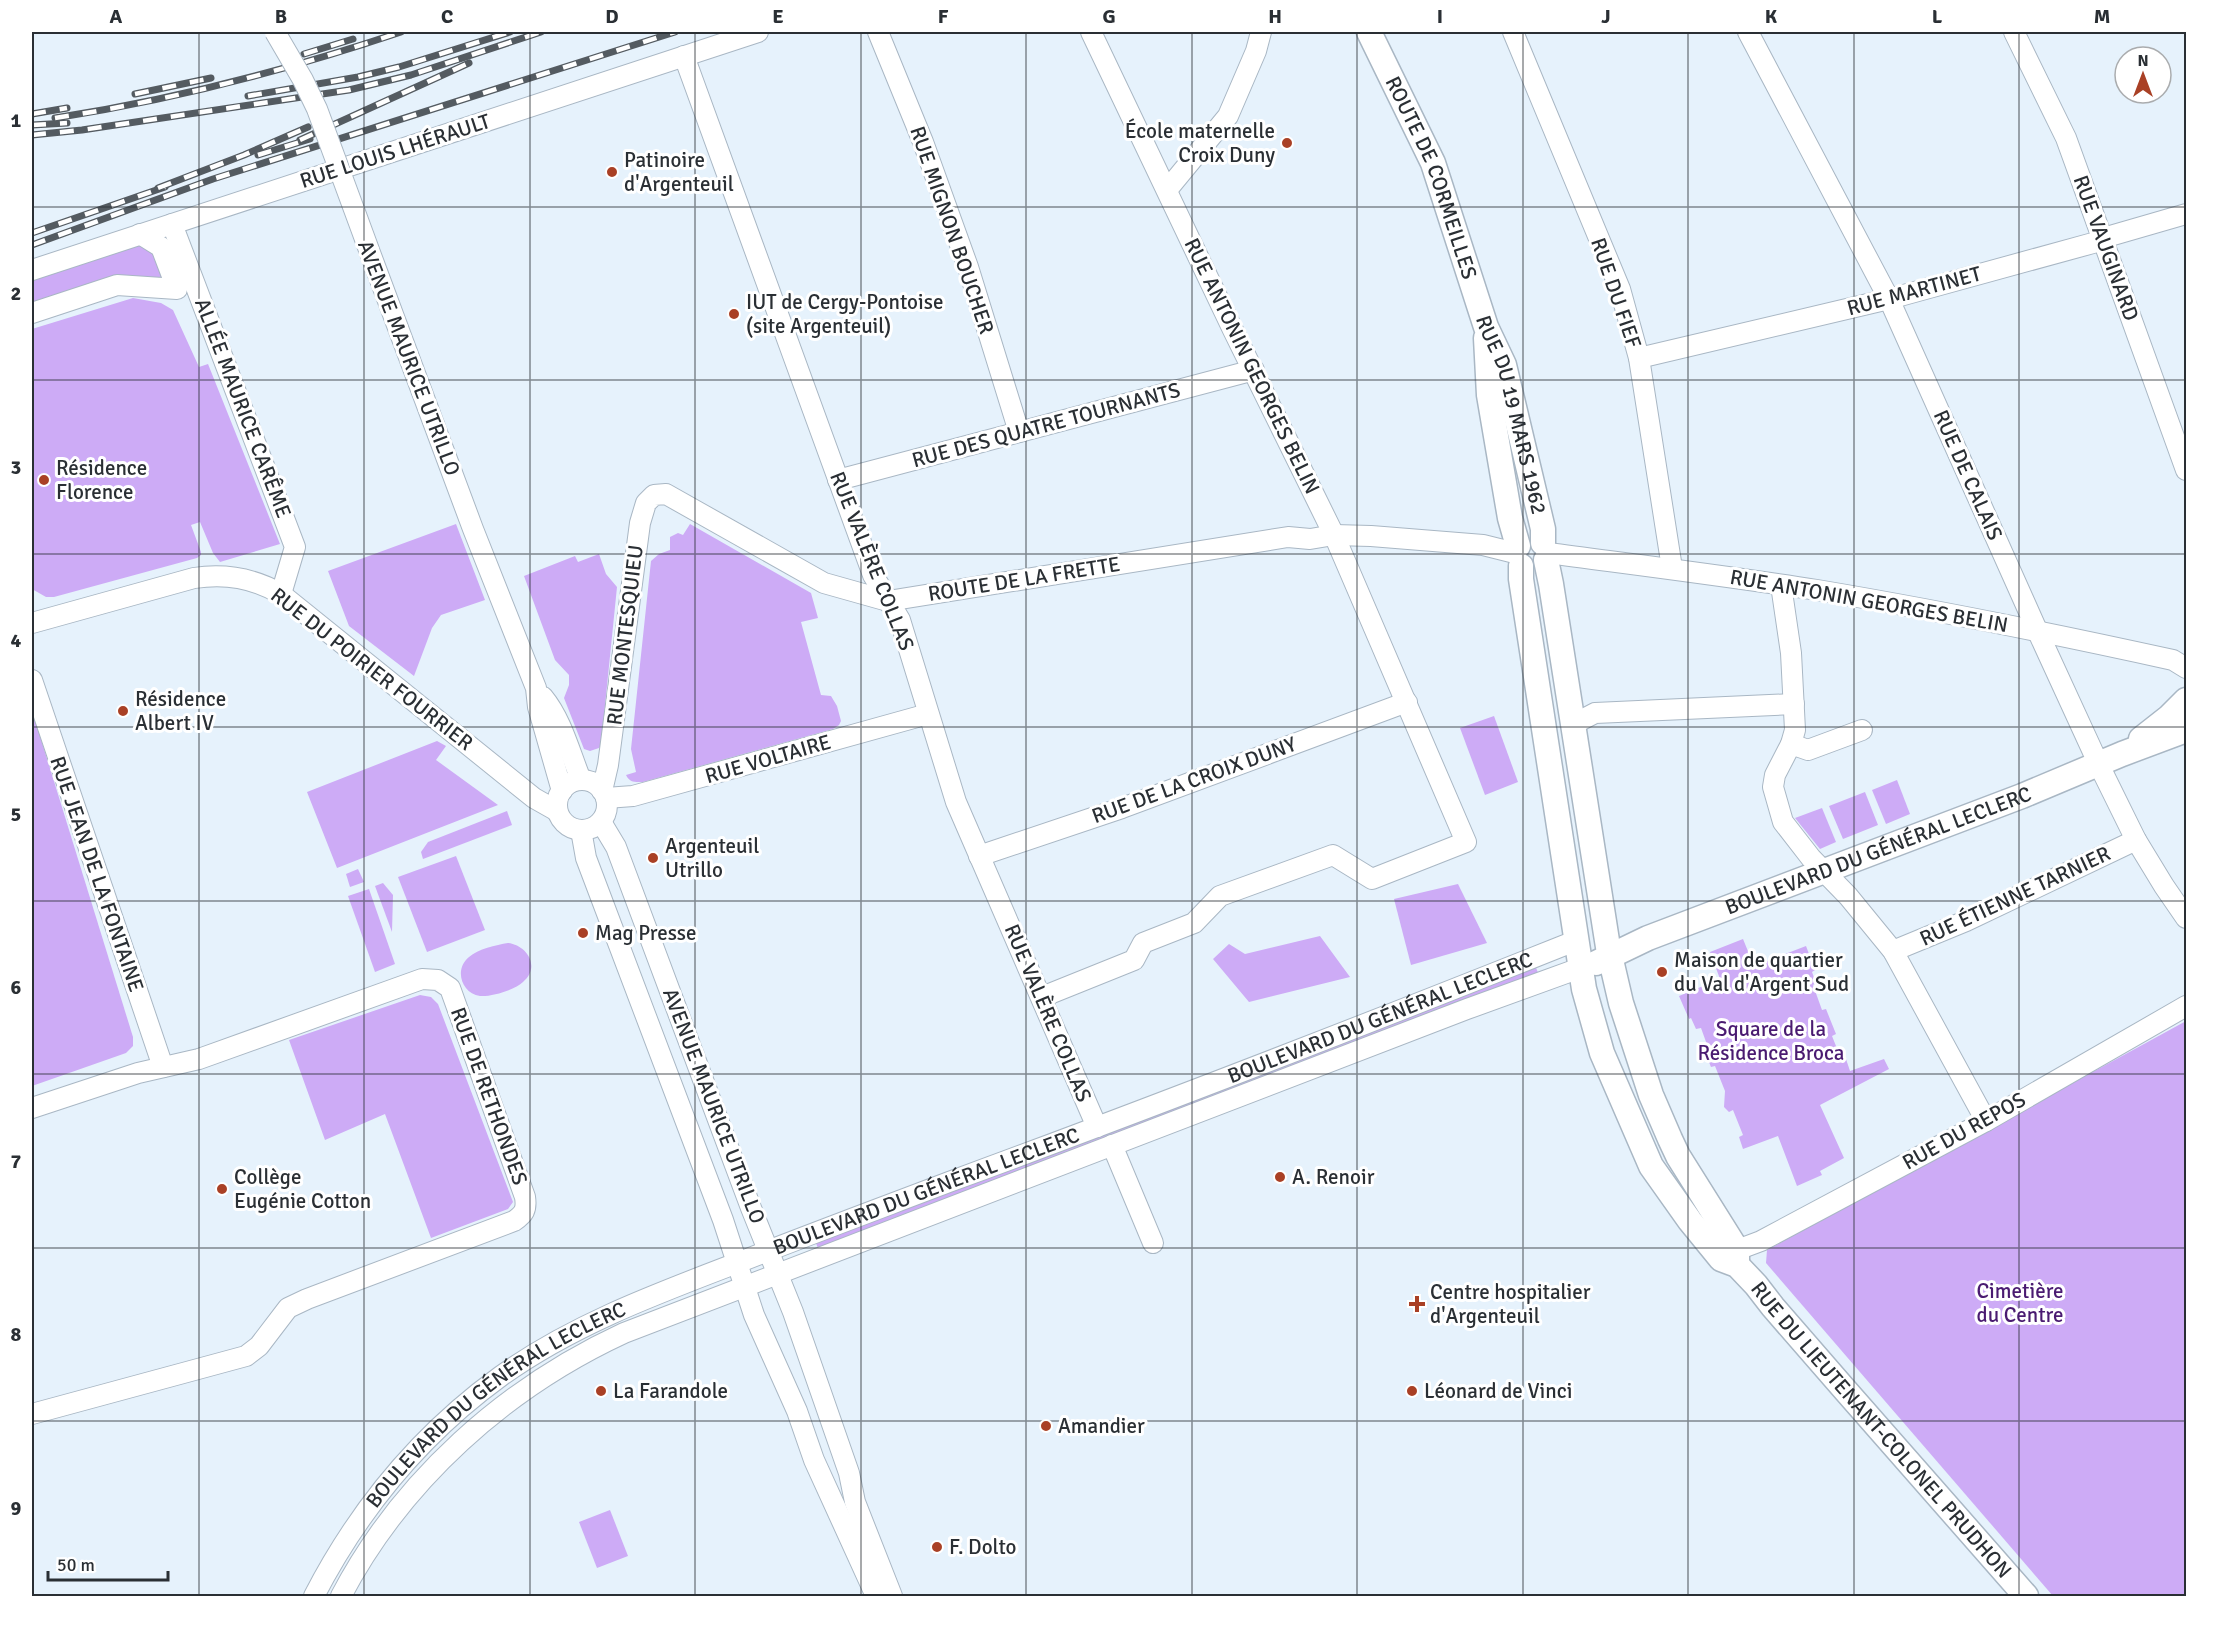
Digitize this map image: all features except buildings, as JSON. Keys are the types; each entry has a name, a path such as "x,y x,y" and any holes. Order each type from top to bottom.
{"main road":[{"name":"ROUTE DE CORMEILLES","path":"1369,32 1433,164 1486,327"},
{"name":"RUE DU 19 MARS 1962","path":"1486,327 1504,365 1543,528 1603,915"},
{"name":"RUE DU 19 MARS 1962","path":"1486,327 1489,395 1518,555 1575,941"},
{"path":"1518,555 1526,569 1536,570 1546,552"},
{"name":"BOULEVARD DU GÉNÉRAL LECLERC","path":"2122,754 2187,700"},
{"name":"BOULEVARD DU GÉNÉRAL LECLERC","path":"1580,968 1608,948 1634,944 2187,730"},
{"name":"RUE DU LIEUTENANT-COLONEL PRUDHON","path":"1603,915 1621,1003 1651,1095 1678,1156 1737,1257 1773,1307 2026,1596"},
{"name":"BOULEVARD DU GÉNÉRAL LECLERC","path":"1575,941 1594,937 1608,948"},
{"name":"RUE DU LIEUTENANT-COLONEL PRUDHON","path":"1575,941 1590,1012 1602,1053 1651,1166 1690,1221 1721,1259 1737,1257"},
{"path":"1651,1166 1678,1156"}],"street":[{"name":"AVENUE MAURICE UTRILLO","path":"275,32 317,109 473,529 536,688 538,707 562,791"},
{"name":"RUE LOUIS LHÉRAULT","path":"32,270 758,32"},
{"name":"RUE MIGNON BOUCHER","path":"878,32 923,142 968,267 1019,432"},
{"name":"RUE ANTONIN GEORGES BELIN","path":"1042,997 1134,960 1143,943 1194,923 1220,896 1333,855 1372,879 1466,843 1334,535 1091,32"},
{"path":"1167,190 1228,116 1256,51 1261,32"},
{"name":"RUE DU FIEF","path":"1513,32 1620,289 1639,358 1672,568"},
{"name":"RUE DE CALAIS","path":"1748,32 1889,299 2037,630 2136,840 2187,918"},
{"name":"RUE VAUGINARD","path":"2014,32 2066,138 2187,470"},
{"name":"RUE VALÈRE COLLAS","path":"684,56 873,575 900,620 956,802 1097,1127"},
{"name":"RUE MARTINET","path":"1639,358 1889,299 2093,243 2103,238 2187,214"},
{"path":"161,247 170,224"},
{"name":"ALLÉE MAURICE CARÊME","path":"170,224 295,547 281,594"},
{"path":"32,313 117,285 177,289 161,247 140,234"},
{"name":"RUE DES QUATRE TOURNANTS","path":"838,480 1254,370"},
{"name":"ROUTE DE LA FRETTE","path":"666,494 824,583 888,601 1288,537 1310,539 1334,535"},
{"name":"RUE MONTESQUIEU","path":"604,794 640,524 649,498 666,494"},
{"path":"1334,535 1483,545 1518,555"},
{"name":"RUE ANTONIN GEORGES BELIN","path":"1546,552 1781,585 2037,630 2173,660 2187,668"},
{"name":"RUE DU POIRIER FOURRIER","path":"32,623 215,574 235,576 261,583 281,594 534,798 557,811"},
{"path":"1781,585 1791,653 1795,730 1791,744 1775,776 1775,796 1783,822 1823,872 1848,896 1893,951 1986,1120"},
{"name":"RUE JEAN DE LA FONTAINE","path":"32,680 163,1067"},
{"name":"AVENUE MAURICE UTRILLO","path":"536,688 548,703 581,780"},
{"name":"RUE DE LA CROIX DUNY","path":"980,856 1122,808 1407,702"},
{"path":"1572,725 1595,713 1794,704"},
{"name":"RUE VOLTAIRE","path":"604,794 633,796 928,714"},
{"path":"1791,744 1808,750 1862,730"},
{"path":"581,780 596,785 604,794 605,815 601,822 589,830 567,825 557,811 558,798 562,791 567,786 581,780"},
{"name":"AVENUE MAURICE UTRILLO","path":"601,822 616,847 778,1275 849,1473 856,1505 892,1596"},
{"name":"AVENUE MAURICE UTRILLO","path":"581,830 586,858 723,1220 754,1315 797,1411 814,1460 876,1596"},
{"name":"RUE ÉTIENNE TARNIER","path":"1893,951 1966,921 2136,840"},
{"name":"BOULEVARD DU GÉNÉRAL LECLERC","path":"314,1596 346,1541 386,1484 427,1439 479,1394 527,1359 586,1326 659,1293 768,1250 1097,1127 1575,941"},
{"name":"BOULEVARD DU GÉNÉRAL LECLERC","path":"341,1596 376,1537 413,1490 460,1441 511,1400 556,1369 596,1346 624,1333 1112,1145 1580,968"},
{"name":"RUE DE RETHONDES","path":"32,1108 138,1073 199,1059 422,979 438,980 450,987 525,1197 526,1208 523,1215 514,1221 288,1308 259,1346 246,1356 32,1414"},
{"name":"RUE DU REPOS","path":"1737,1257 1761,1241 1986,1120 2187,1006"},
{"path":"1112,1145 1153,1244"}],"green space":[{"path":"149,241 163,278 160,282 32,309 32,277"},
{"path":"133,298 161,303 173,310 199,367 208,364 280,544 220,562 213,553 200,522 191,525 201,552 197,558 54,597 46,597 32,589 32,329"},
{"path":"456,524 485,600 441,615 432,628 414,676 349,626 328,571"},
{"path":"690,524 811,593 818,618 801,622 821,695 831,696 837,706 841,721 833,729 643,782 633,782 626,775 636,772 631,749 651,561 659,554 670,550 670,537 678,533 683,535"},
{"path":"599,554 606,574 617,587 601,745 590,751 584,749 564,698 569,685 569,675 555,660 524,576 575,556 578,562"},
{"path":"32,710 133,1037 133,1046 126,1053 32,1086"},
{"path":"1494,716 1518,782 1485,795 1460,728"},
{"path":"437,741 446,746 436,760 498,805 337,868 307,792"},
{"path":"1897,780 1910,814 1886,824 1872,790"},
{"path":"1865,792 1878,825 1843,839 1829,806"},
{"path":"1822,808 1836,842 1820,849 1795,818"},
{"path":"507,811 512,825 423,859 421,852 428,842"},
{"path":"456,856 485,930 427,952 398,877"},
{"path":"358,869 364,882 350,887 346,874"},
{"path":"383,883 393,895 392,932 375,886"},
{"path":"1458,884 1487,943 1411,965 1394,899"},
{"path":"369,889 395,964 375,972 348,896"},
{"path":"1320,936 1350,977 1249,1002 1213,959 1229,944 1245,954"},
{"name":"Square de la Résidence Broca","path":"1743,939 1754,966 1806,946 1815,970 1812,972 1816,983 1813,985 1822,1010 1826,1009 1836,1034 1832,1036 1842,1061 1846,1059 1850,1071 1884,1059 1889,1069 1820,1105 1844,1158 1820,1171 1822,1175 1797,1186 1778,1136 1743,1149 1739,1137 1743,1135 1733,1110 1729,1112 1724,1107 1725,1091 1715,1066 1711,1067 1706,1055 1710,1053 1701,1028 1696,1029 1691,1018 1689,1019 1679,996 1720,979 1710,952"},
{"path":"508,943 526,952 531,964 528,976 523,982 509,990 485,996 473,994 464,986 462,980 464,962 477,952"},
{"path":"1534,963 1539,975 820,1253 815,1241"},
{"path":"420,995 431,997 438,1004 513,1202 508,1209 431,1238 385,1114 325,1140 289,1040"},
{"name":"Cimetière du Centre","path":"2186,1021 2186,1596 2053,1596 1766,1263 1767,1250"},
{"path":"610,1510 628,1556 597,1568 579,1522"}],"railway":[{"path":"55,118 187,93 316,59 401,32"},
{"path":"248,96 358,77 399,67 510,32"},
{"path":"32,135 82,130 349,90 411,75 541,32"},
{"path":"32,245 213,179 675,32"},
{"path":"304,54 353,39"},
{"path":"300,140 469,63"},
{"path":"135,94 211,78"},
{"path":"32,114 67,108"},
{"path":"32,125 67,123"},
{"path":"158,188 244,155 308,127"},
{"path":"258,155 310,139"},
{"path":"32,233 165,187"}],"place":[{"name":"École maternelle Croix Duny","path":"1287,143"},
{"name":"Patinoire d'Argenteuil","path":"612,172"},
{"name":"IUT de Cergy-Pontoise (site Argenteuil)","path":"734,314"},
{"name":"Résidence Florence","path":"44,480"},
{"name":"Résidence Albert IV","path":"123,711"},
{"name":"Argenteuil Utrillo","path":"653,858"},
{"name":"Mag Presse","path":"583,933"},
{"name":"Maison de quartier du Val d'Argent Sud","path":"1662,972"},
{"name":"A. Renoir","path":"1280,1177"},
{"name":"Collège Eugénie Cotton","path":"222,1189"},
{"name":"Centre hospitalier d'Argenteuil","path":"1417,1304"},
{"name":"La Farandole","path":"601,1391"},
{"name":"Léonard de Vinci","path":"1412,1391"},
{"name":"Amandier","path":"1046,1426"},
{"name":"F. Dolto","path":"937,1547"}]}
